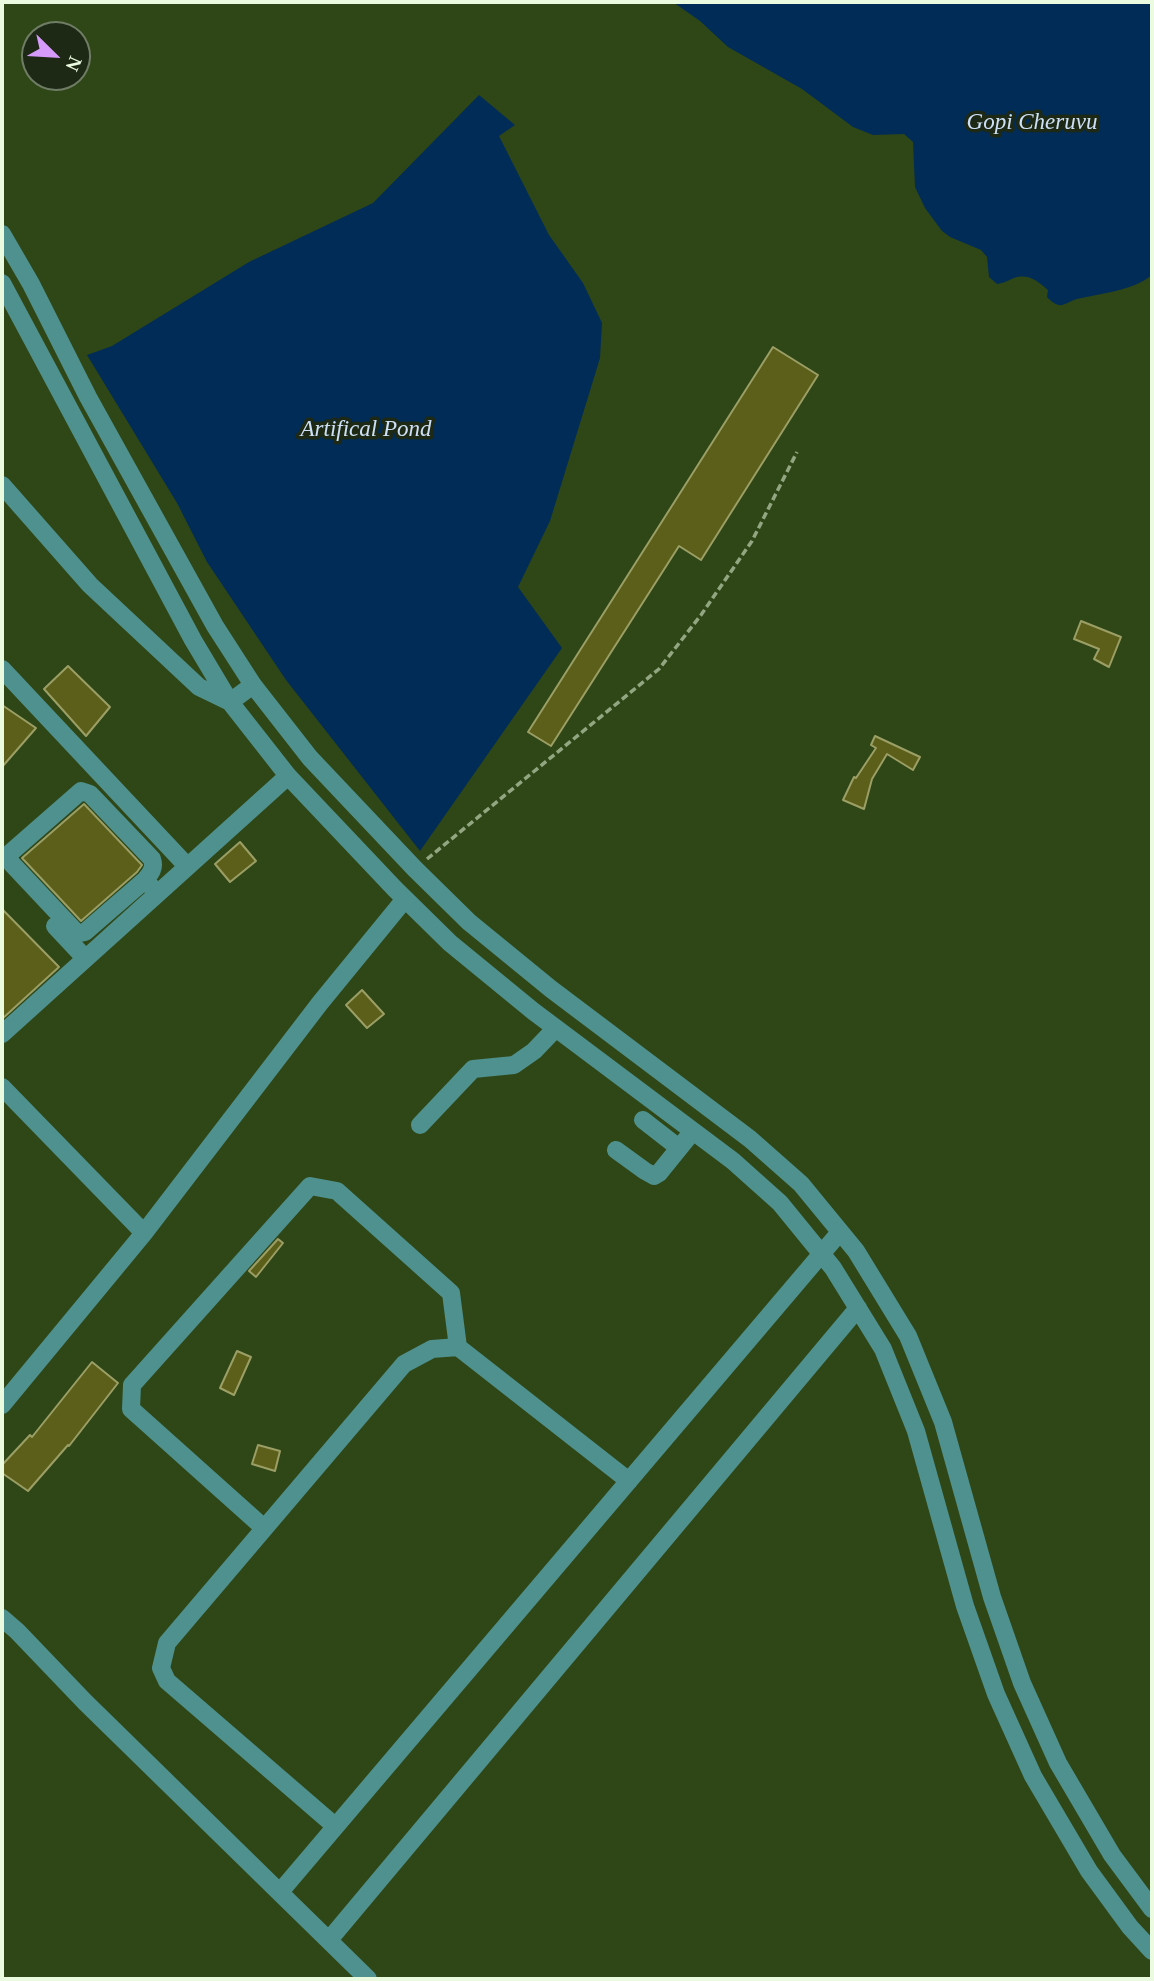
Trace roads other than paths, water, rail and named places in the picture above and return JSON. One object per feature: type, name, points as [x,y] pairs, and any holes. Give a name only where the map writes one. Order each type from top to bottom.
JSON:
[{"type":"street","points":[[2,234],[31,284],[88,397],[215,626],[253,685],[310,758],[469,922],[551,989],[750,1139],[801,1184],[856,1251],[908,1336],[943,1422],[992,1597],[1022,1683],[1058,1763],[1112,1855],[1152,1909]]},
{"type":"street","points":[[2,283],[192,640],[230,702],[288,776],[450,943],[556,1028],[733,1161],[780,1203],[833,1268],[883,1349],[916,1431],[965,1606],[996,1694],[1033,1776],[1089,1871],[1130,1927],[1152,1951]]},
{"type":"street","points":[[2,485],[90,585],[199,687],[230,702]]},
{"type":"street","points":[[2,668],[187,866]]},
{"type":"street","points":[[230,702],[253,685]]},
{"type":"street","points":[[2,1034],[115,932],[151,887],[154,865],[152,859],[85,791],[81,791],[9,853],[12,864],[75,931],[85,932],[101,918],[151,887],[187,866],[288,776]]},
{"type":"street","points":[[2,870],[86,958]]},
{"type":"street","points":[[2,1405],[144,1233],[320,1003],[405,899]]},
{"type":"street","points":[[101,918],[115,932]]},
{"type":"street","points":[[420,1125],[473,1069],[514,1065],[534,1051],[556,1028]]},
{"type":"street","points":[[2,1087],[144,1233]]},
{"type":"street","points":[[643,1121],[679,1148]]},
{"type":"street","points":[[616,1150],[654,1176],[693,1131]]},
{"type":"street","points":[[264,1528],[131,1409],[132,1385],[310,1186],[337,1191],[451,1293],[458,1347]]},
{"type":"street","points":[[280,1892],[840,1232]]},
{"type":"street","points":[[329,1940],[858,1308]]},
{"type":"street","points":[[335,1826],[167,1681],[160,1668],[167,1643],[264,1528],[404,1364],[432,1349],[458,1347],[629,1481]]},
{"type":"street","points":[[2,1618],[369,1979]]},
{"type":"water","name":"Gopi Cheruvu","points":[[673,2],[1152,2],[1152,275],[1126,288],[1062,305],[1052,302],[1047,297],[1048,290],[1028,277],[1014,278],[997,284],[989,277],[987,257],[981,250],[942,231],[925,208],[915,187],[913,142],[904,134],[873,135],[853,127],[802,89],[728,47],[700,21]]},
{"type":"water","name":"Artifical Pond","points":[[479,95],[515,125],[499,136],[549,235],[583,283],[602,323],[600,358],[550,521],[518,587],[562,648],[420,851],[286,680],[207,562],[177,503],[87,355],[112,346],[249,262],[373,203]]}]
